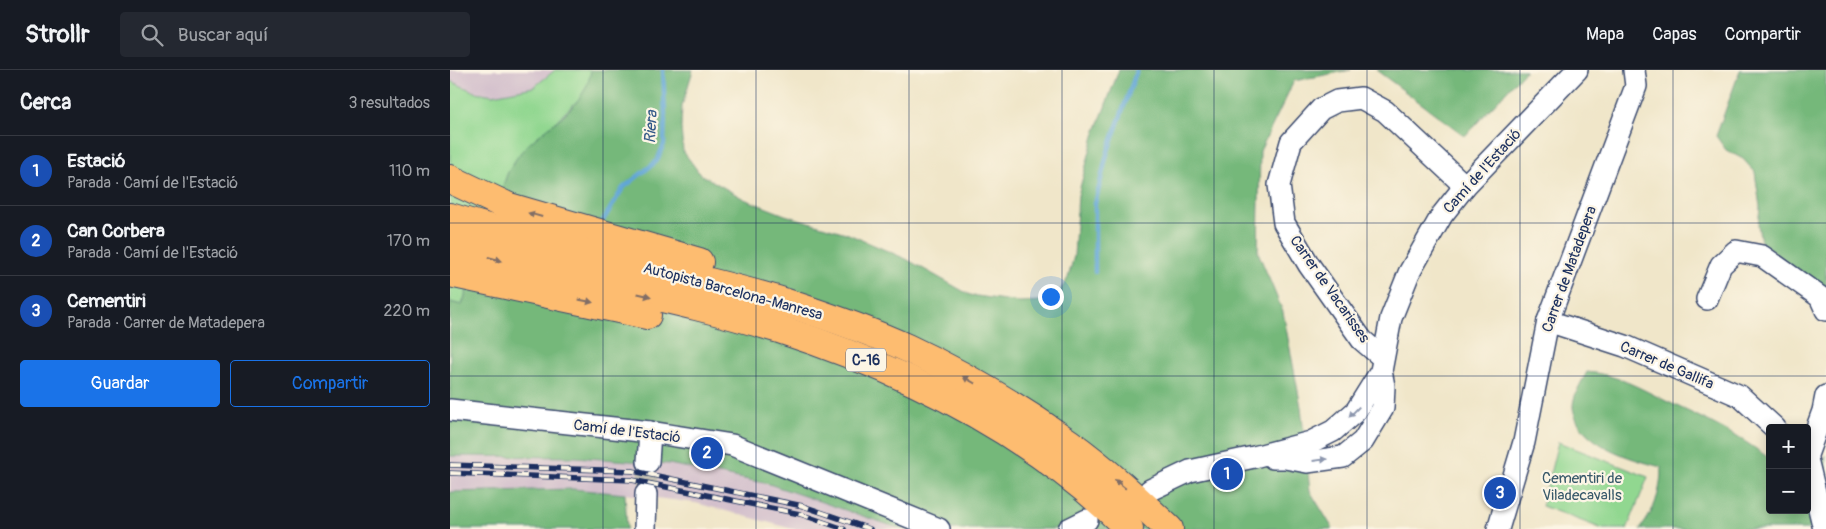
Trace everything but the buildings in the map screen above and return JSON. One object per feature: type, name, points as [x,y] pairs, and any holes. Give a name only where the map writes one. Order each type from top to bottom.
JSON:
[{"type":"highway","points":[[450,179],[509,207],[662,251],[789,291],[840,312],[905,347]]},
{"type":"highway","name":"Autopista Barcelona-Manresa","points":[[450,217],[500,232],[710,282],[785,302],[905,347],[950,369],[1011,405],[1070,444],[1133,495],[1168,529]]},
{"type":"highway","name":"Autopista Barcelona-Manresa","points":[[450,245],[494,259],[701,308],[778,329],[877,365],[938,393],[997,427],[1054,465],[1115,515],[1129,529]]},
{"type":"highway","points":[[450,273],[693,325],[772,345],[844,368],[930,404],[970,426],[1044,472],[1121,529]]},
{"type":"street","name":"Camí de l'Estació","points":[[1254,458],[1286,458],[1307,462],[1343,457],[1363,441],[1383,408],[1384,386],[1382,365],[1391,318],[1409,273],[1442,215],[1465,186],[1577,70]]},
{"type":"street","name":"Carrer de Matadepera","points":[[1498,529],[1524,442],[1548,321],[1636,86],[1634,70]]},
{"type":"street","name":"Carrer de Vacarisses","points":[[1382,365],[1309,265],[1284,223],[1279,185],[1291,142],[1321,110],[1337,101],[1361,98],[1385,111],[1465,186]]},
{"type":"street","points":[[1707,299],[1721,265],[1736,251],[1762,256],[1820,297],[1826,310]]},
{"type":"street","name":"Carrer de Gallifa","points":[[1548,321],[1625,346],[1740,396],[1771,424]]},
{"type":"street","name":"Camí de l'Estació","points":[[1150,490],[1190,471],[1254,458],[1311,442],[1333,431],[1356,411],[1382,365]]},
{"type":"street","points":[[1811,444],[1823,411],[1826,396]]},
{"type":"street","name":"Camí de l'Estació","points":[[450,410],[650,432],[732,445],[939,529]]},
{"type":"street","points":[[648,462],[650,432]]},
{"type":"street","points":[[1809,469],[1824,529]]},
{"type":"street","points":[[645,529],[646,494]]},
{"type":"shaded area","points":[[450,70],[555,70],[534,87],[493,95],[475,92],[450,81]]},
{"type":"shaded area","points":[[450,456],[575,457],[669,464],[769,484],[901,529],[793,529],[696,503],[573,489],[450,492]]},
{"type":"green space","points":[[555,70],[591,70],[590,82],[580,98],[533,141],[508,172],[462,305],[450,302],[450,81],[475,92],[493,95],[534,87]]},
{"type":"green space","points":[[591,70],[693,70],[682,106],[681,128],[683,151],[700,174],[744,199],[785,215],[846,233],[906,259],[970,295],[1019,302],[1041,301],[1058,294],[1068,278],[1074,256],[1078,195],[1094,136],[1119,70],[1351,70],[1294,81],[1260,151],[1258,252],[1283,312],[1301,407],[1310,491],[1333,529],[901,529],[769,484],[669,464],[575,457],[450,456],[450,302],[462,305],[508,172],[521,152],[573,106],[588,84]]},
{"type":"green space","points":[[1376,70],[1526,70],[1465,136]]},
{"type":"green space","points":[[1740,70],[1826,70],[1826,295],[1761,242],[1758,225],[1760,207],[1755,172],[1743,159],[1726,150],[1716,136]]},
{"type":"green space","points":[[1587,372],[1618,379],[1720,427],[1758,450],[1766,456],[1766,514],[1811,514],[1811,470],[1818,468],[1826,455],[1826,529],[1640,529],[1650,515],[1656,500],[1660,484],[1661,467],[1622,455],[1596,441],[1585,432],[1577,421],[1573,408],[1578,389]]},
{"type":"green space","name":"Cementiri de Viladecavalls","points":[[1558,442],[1648,477],[1627,529],[1603,529],[1542,506]]},
{"type":"green space","points":[[573,489],[625,494],[627,529],[450,529],[450,492]]},
{"type":"waterway","name":"Riera","points":[[602,222],[623,188],[657,161],[664,144],[663,70]]},
{"type":"waterway","points":[[1095,272],[1095,204],[1107,154],[1137,70]]},
{"type":"tunnel","points":[[646,494],[648,462]]},
{"type":"railway","points":[[450,465],[633,471],[803,506],[870,529]]},
{"type":"railway","points":[[450,473],[632,480],[800,514],[844,529]]},
{"type":"place","name":"Can Corbera","points":[[707,453]]},
{"type":"place","name":"Estació","points":[[1227,474]]},
{"type":"place","name":"Cementiri","points":[[1500,493]]}]
